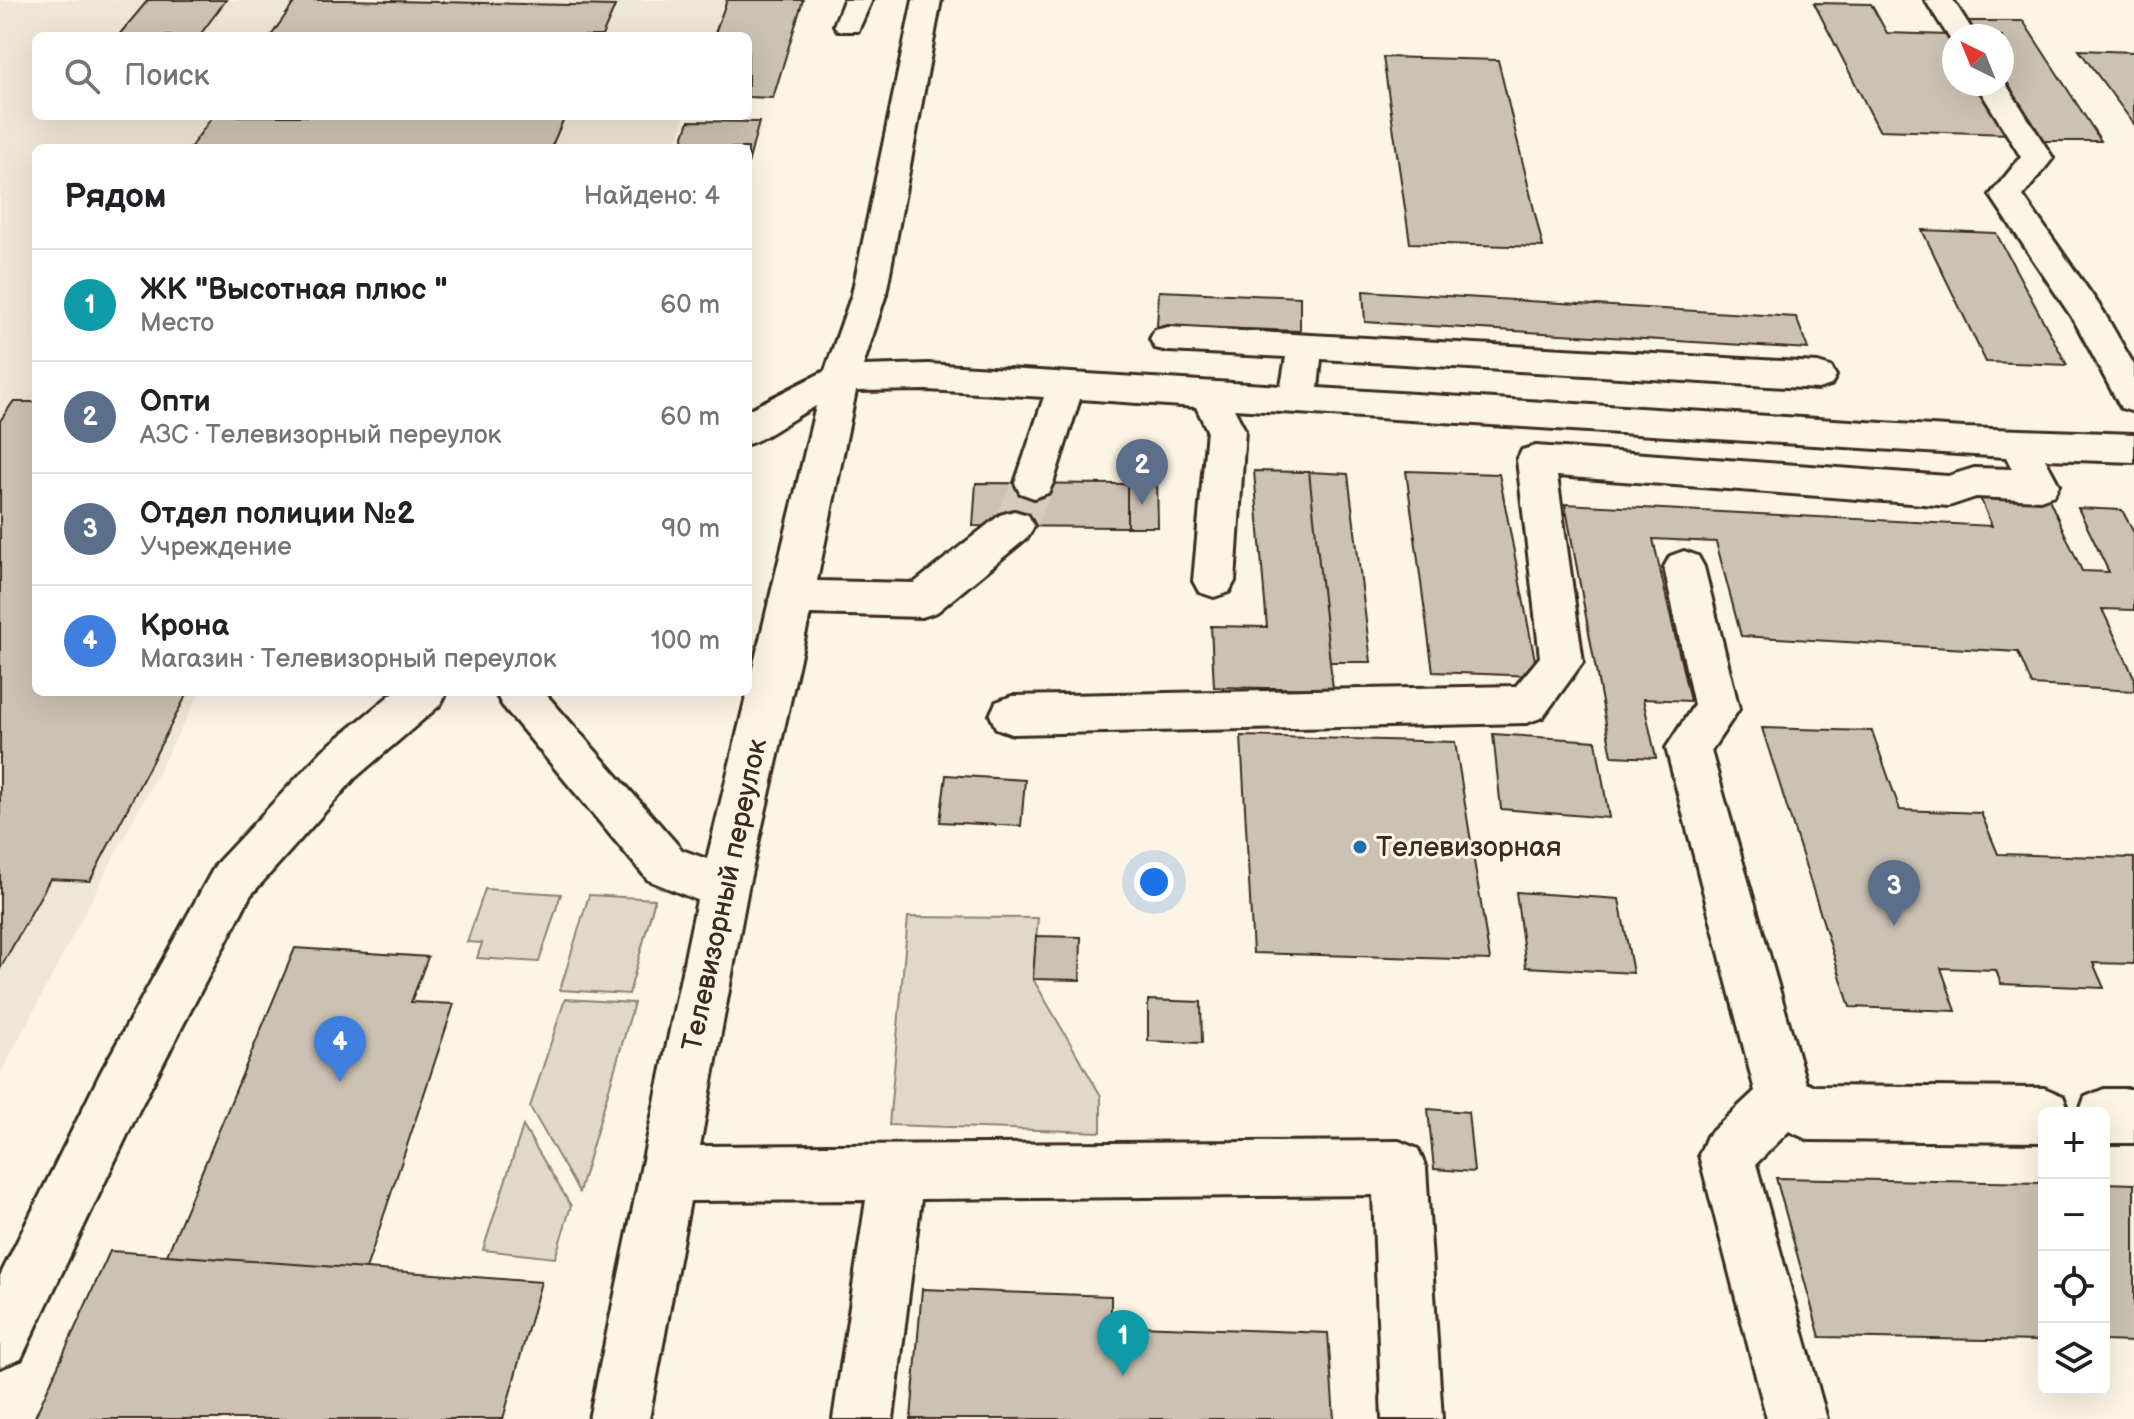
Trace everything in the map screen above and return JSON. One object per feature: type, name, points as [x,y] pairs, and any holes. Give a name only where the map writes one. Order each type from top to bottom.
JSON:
[{"type":"street","name":"Телевизорный переулок","points":[[619,1419],[724,888],[841,379],[869,294],[927,0]]},
{"type":"street","points":[[1939,0],[1954,24]]},
{"type":"street","points":[[1998,96],[2037,158],[2006,195],[2091,319],[2134,399]]},
{"type":"street","points":[[1168,339],[1818,376]]},
{"type":"street","points":[[1298,398],[1305,346]]},
{"type":"street","points":[[752,427],[770,412],[841,379],[928,377],[2019,445],[2134,448]]},
{"type":"street","points":[[1034,483],[1066,387]]},
{"type":"street","points":[[1208,395],[1226,430],[1214,581]]},
{"type":"street","points":[[1012,715],[1232,713],[1527,704],[1562,662],[1536,460],[1949,491],[1974,482],[2040,485],[2019,445]]},
{"type":"street","points":[[793,597],[922,600],[1014,526]]},
{"type":"street","points":[[1684,567],[1717,709],[1688,748],[1784,1100],[1809,1113],[2038,1115]]},
{"type":"street","points":[[0,1338],[120,1091],[233,880],[339,764],[420,696]]},
{"type":"street","points":[[520,696],[665,865],[724,888]]},
{"type":"street","points":[[1784,1100],[1726,1155],[1797,1419]]},
{"type":"street","points":[[2110,1116],[2134,1116]]},
{"type":"street","points":[[667,1174],[1399,1168],[1412,1419]]},
{"type":"street","points":[[863,1419],[897,1172]]},
{"type":"shaded area","points":[[0,0],[803,0],[773,98],[752,97],[752,32],[32,32],[32,120],[684,120],[675,144],[32,144],[32,696],[198,696],[0,1075]]},
{"type":"shaded area","points":[[485,889],[561,894],[539,962],[477,958],[482,943],[467,942]]},
{"type":"shaded area","points":[[589,895],[655,899],[629,994],[560,990]]},
{"type":"shaded area","points":[[908,917],[1038,918],[1033,979],[1101,1096],[1101,1132],[889,1125]]},
{"type":"shaded area","points":[[565,999],[634,1003],[579,1192],[530,1107]]},
{"type":"shaded area","points":[[523,1126],[571,1206],[555,1258],[483,1250]]},
{"type":"building","points":[[148,0],[226,0],[202,32],[121,32]]},
{"type":"building","points":[[296,0],[615,6],[604,32],[274,32]]},
{"type":"building","points":[[727,0],[803,0],[773,98],[752,97],[752,32],[715,32]]},
{"type":"building","points":[[1814,3],[1871,4],[1887,33],[1942,35],[1942,96],[1985,96],[2009,134],[1879,130]]},
{"type":"building","points":[[1966,21],[2023,21],[2101,141],[2038,141],[2011,96],[2014,96],[2014,24],[1968,24]]},
{"type":"building","points":[[2079,50],[2134,52],[2134,124]]},
{"type":"building","points":[[1383,57],[1498,60],[1543,247],[1410,243]]},
{"type":"building","points":[[210,120],[563,120],[553,144],[193,144]]},
{"type":"building","points":[[689,121],[759,122],[752,149],[752,144],[681,144]]},
{"type":"building","points":[[1922,230],[1996,233],[2067,365],[1986,362]]},
{"type":"building","points":[[1159,291],[1300,297],[1300,331],[1157,326]]},
{"type":"building","points":[[1363,291],[1796,317],[1808,349],[1365,322]]},
{"type":"building","points":[[13,402],[32,402],[32,696],[186,696],[90,881],[50,879],[0,969],[0,421]]},
{"type":"building","points":[[1254,471],[1309,472],[1333,689],[1214,687],[1211,626],[1267,627]]},
{"type":"building","points":[[1406,471],[1499,474],[1538,676],[1433,672]]},
{"type":"building","points":[[1309,472],[1348,474],[1371,662],[1330,662]]},
{"type":"building","points":[[1127,476],[1157,477],[1158,527],[1127,527]]},
{"type":"building","points":[[976,483],[1127,484],[1127,527],[973,526]]},
{"type":"building","points":[[1979,495],[2049,499],[2082,571],[2109,572],[2078,508],[2122,510],[2134,533],[2134,610],[2102,609],[2134,677],[2134,691],[2032,685],[2018,652],[1741,636],[1716,542],[1653,539],[1690,701],[1643,699],[1656,758],[1612,756],[1565,504],[1992,526]]},
{"type":"building","points":[[1762,728],[1872,731],[1900,810],[1981,813],[1998,854],[2134,858],[2134,964],[2093,963],[2104,988],[2001,984],[1996,970],[1941,968],[1956,1011],[1850,1007]]},
{"type":"building","points":[[1493,734],[1596,741],[1609,818],[1501,809]]},
{"type":"building","name":"Телевизорная","points":[[1241,736],[1455,742],[1490,960],[1253,953]]},
{"type":"building","points":[[946,775],[1025,780],[1021,826],[940,822]]},
{"type":"building","points":[[1516,892],[1619,899],[1633,973],[1526,967]]},
{"type":"building","points":[[1036,936],[1081,937],[1080,980],[1033,979]]},
{"type":"building","points":[[295,948],[428,957],[411,1002],[454,1004],[366,1269],[167,1255]]},
{"type":"building","points":[[1148,1000],[1201,1002],[1202,1043],[1148,1041]]},
{"type":"building","points":[[1428,1109],[1468,1112],[1474,1172],[1434,1169]]},
{"type":"building","points":[[1776,1178],[2038,1183],[2038,1341],[1820,1337]]},
{"type":"building","points":[[2110,1183],[2134,1184],[2134,1342],[2110,1341]]},
{"type":"building","points":[[110,1251],[541,1282],[503,1419],[34,1419]]},
{"type":"building","points":[[922,1289],[1111,1296],[1111,1325],[1328,1333],[1334,1419],[911,1419]]},
{"type":"tunnel","points":[[1014,526],[1034,483]]},
{"type":"place","name":"Опти","points":[[1142,505]]},
{"type":"place","name":"Телевизорная","points":[[1360,847]]},
{"type":"place","name":"Отдел полиции №2","points":[[1894,926]]},
{"type":"place","name":"Крона","points":[[340,1082]]},
{"type":"place","name":"ЖК \"Высотная плюс \"","points":[[1123,1376]]}]
